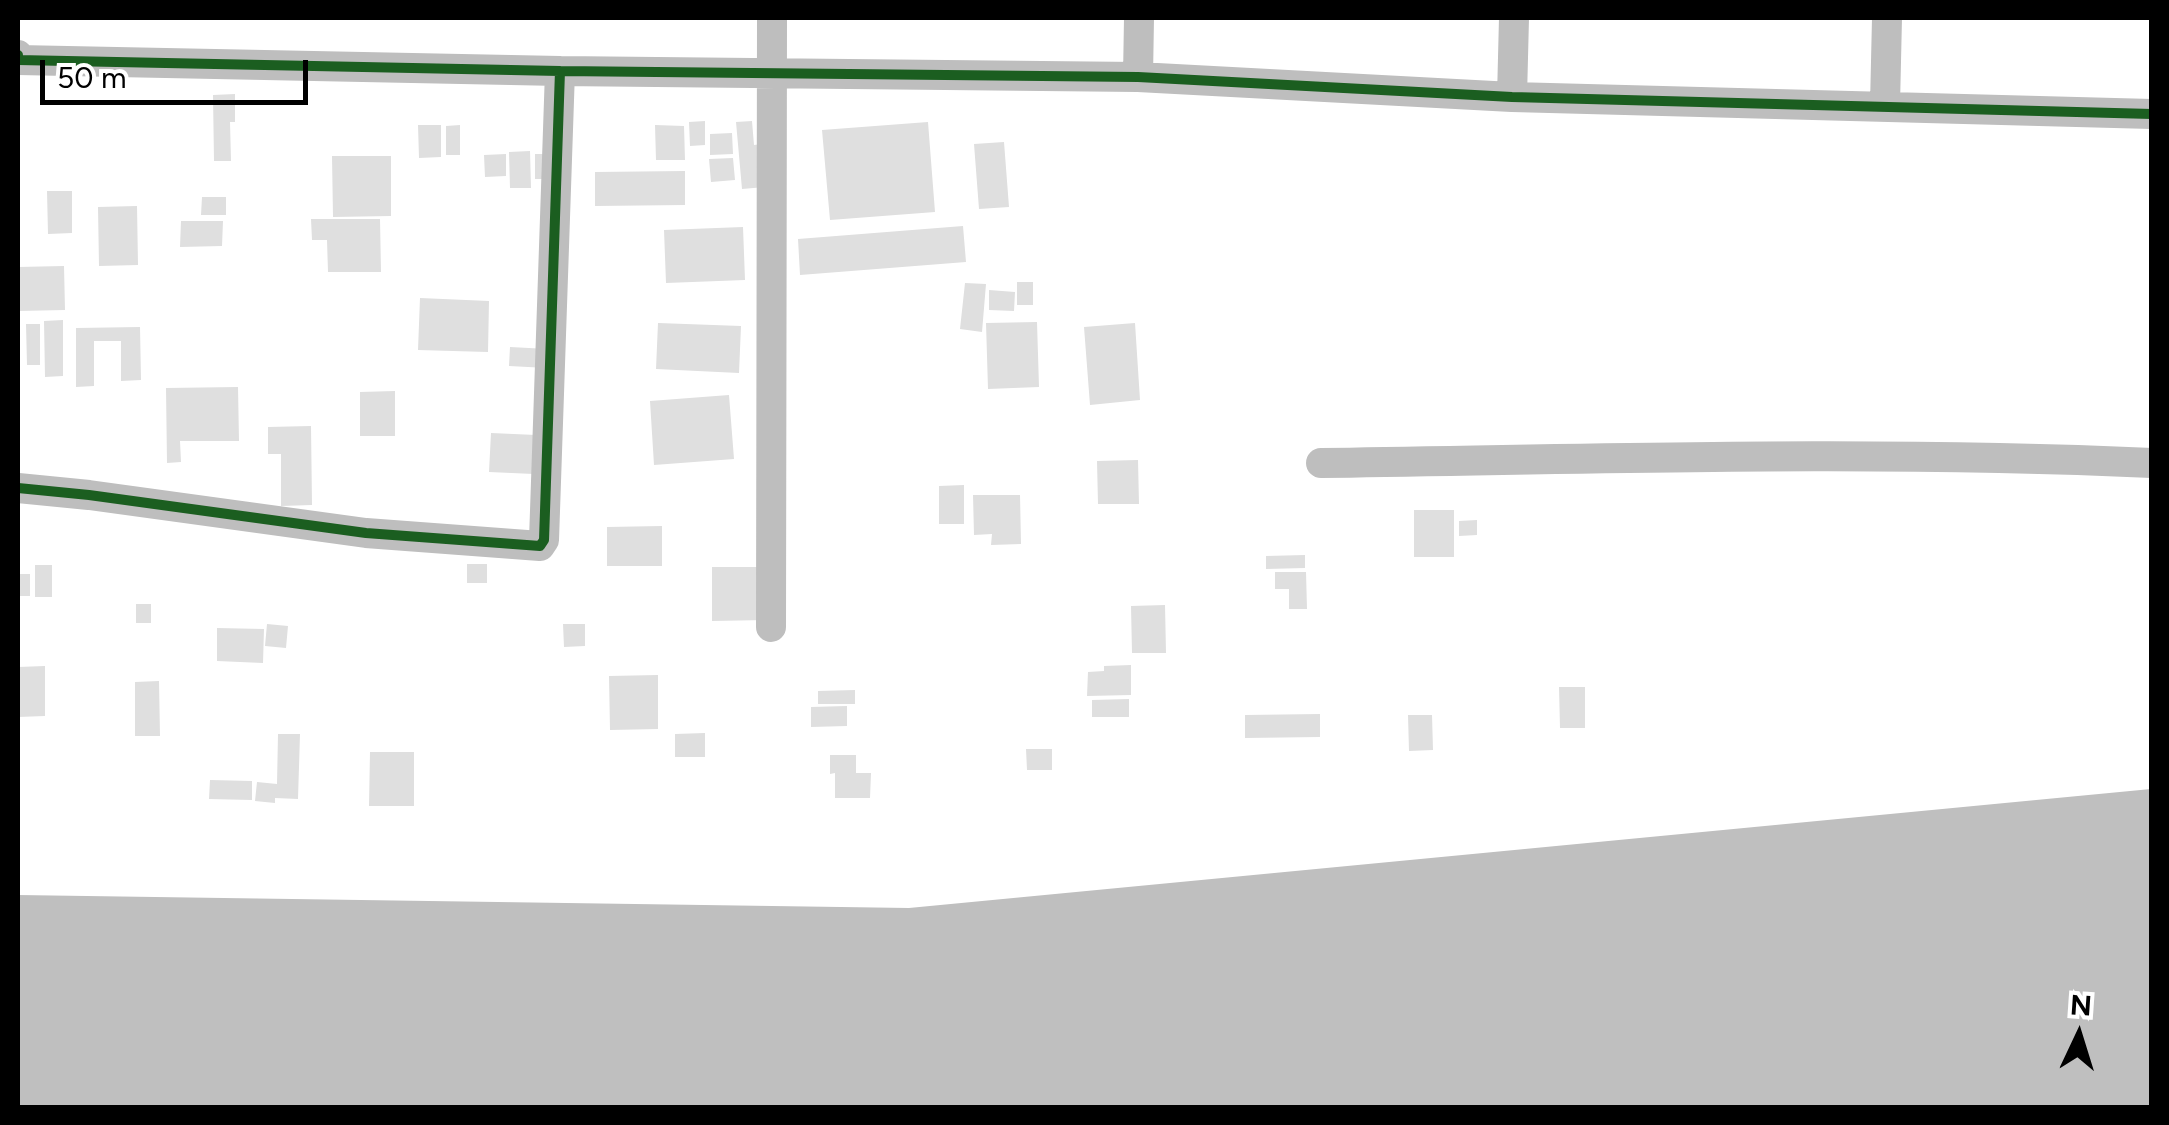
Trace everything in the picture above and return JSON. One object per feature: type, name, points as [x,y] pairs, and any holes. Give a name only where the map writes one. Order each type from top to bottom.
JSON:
[{"type":"street","points":[[771,627],[772,18]]},
{"type":"street","points":[[1138,77],[1139,18]]},
{"type":"street","points":[[1512,97],[1514,18]]},
{"type":"street","points":[[1885,105],[1887,18]]},
{"type":"street","points":[[18,55],[18,60],[560,71],[1138,77],[1512,97],[2152,114]]},
{"type":"street","points":[[18,488],[89,494],[366,533],[540,546],[544,540],[560,71]]},
{"type":"street","points":[[1321,463],[1760,458],[2152,463]]},
{"type":"shaded area","points":[[2151,789],[2151,1107],[18,1107],[18,895],[909,908]]},
{"type":"building","points":[[235,94],[235,122],[230,122],[231,161],[214,161],[213,95]]},
{"type":"building","points":[[705,121],[705,145],[690,146],[689,122]]},
{"type":"building","points":[[752,121],[754,145],[762,144],[765,187],[742,189],[736,122]]},
{"type":"building","points":[[928,122],[935,212],[830,220],[822,130]]},
{"type":"building","points":[[418,125],[441,125],[441,157],[419,158]]},
{"type":"building","points":[[460,125],[460,155],[446,155],[446,126]]},
{"type":"building","points":[[655,125],[684,126],[685,160],[656,160]]},
{"type":"building","points":[[732,133],[733,154],[710,155],[710,134]]},
{"type":"building","points":[[1004,142],[1009,207],[979,209],[974,144]]},
{"type":"building","points":[[530,151],[531,188],[510,188],[509,152]]},
{"type":"building","points":[[506,154],[506,176],[485,177],[484,155]]},
{"type":"building","points":[[535,154],[557,154],[558,179],[535,179]]},
{"type":"building","points":[[332,156],[391,156],[391,216],[333,217]]},
{"type":"building","points":[[733,158],[735,180],[711,182],[709,159]]},
{"type":"building","points":[[685,171],[685,205],[595,206],[595,172]]},
{"type":"building","points":[[47,191],[72,191],[72,233],[48,234]]},
{"type":"building","points":[[202,197],[226,197],[226,215],[201,215]]},
{"type":"building","points":[[137,206],[138,265],[99,266],[98,207]]},
{"type":"building","points":[[311,219],[380,219],[381,272],[328,272],[327,240],[312,240]]},
{"type":"building","points":[[181,221],[223,221],[222,246],[180,247]]},
{"type":"building","points":[[963,226],[966,262],[800,275],[798,239]]},
{"type":"building","points":[[743,227],[745,280],[666,283],[664,230]]},
{"type":"building","points":[[64,266],[65,310],[18,311],[18,267]]},
{"type":"building","points":[[1017,282],[1033,282],[1033,305],[1017,305]]},
{"type":"building","points":[[965,283],[986,284],[982,332],[960,329]]},
{"type":"building","points":[[989,290],[1015,292],[1014,311],[989,310]]},
{"type":"building","points":[[420,298],[489,301],[488,352],[418,350]]},
{"type":"building","points":[[63,320],[63,376],[45,377],[44,321]]},
{"type":"building","points":[[1037,322],[1039,387],[988,389],[986,323]]},
{"type":"building","points":[[658,323],[741,326],[739,373],[656,369]]},
{"type":"building","points":[[1135,323],[1140,400],[1090,405],[1084,327]]},
{"type":"building","points":[[26,324],[40,324],[40,365],[27,365]]},
{"type":"building","points":[[140,327],[141,380],[121,381],[121,341],[94,341],[94,386],[76,387],[76,328]]},
{"type":"building","points":[[510,347],[548,349],[547,368],[509,366]]},
{"type":"building","points":[[238,387],[239,441],[180,441],[181,462],[167,463],[166,388]]},
{"type":"building","points":[[395,391],[395,436],[360,436],[360,392]]},
{"type":"building","points":[[729,395],[734,459],[654,465],[650,401]]},
{"type":"building","points":[[311,426],[312,505],[281,506],[281,454],[268,454],[268,427]]},
{"type":"building","points":[[491,433],[536,435],[534,474],[489,472]]},
{"type":"building","points":[[1138,460],[1139,504],[1098,504],[1097,461]]},
{"type":"building","points":[[964,485],[964,524],[939,524],[939,486]]},
{"type":"building","points":[[973,495],[1020,495],[1021,544],[991,545],[992,534],[974,535]]},
{"type":"building","points":[[1414,510],[1454,510],[1454,557],[1414,557]]},
{"type":"building","points":[[1477,520],[1477,535],[1459,536],[1459,521]]},
{"type":"building","points":[[662,526],[662,566],[607,566],[607,527]]},
{"type":"building","points":[[1305,555],[1305,568],[1266,569],[1266,556]]},
{"type":"building","points":[[467,564],[487,564],[487,583],[467,583]]},
{"type":"building","points":[[35,565],[52,565],[52,597],[35,597]]},
{"type":"building","points":[[712,567],[765,567],[766,620],[712,621]]},
{"type":"building","points":[[1275,572],[1306,572],[1307,609],[1289,609],[1289,589],[1275,589]]},
{"type":"building","points":[[18,574],[30,574],[30,596],[18,596]]},
{"type":"building","points":[[136,604],[151,604],[151,623],[136,623]]},
{"type":"building","points":[[1165,605],[1166,653],[1132,653],[1131,606]]},
{"type":"building","points":[[267,624],[288,626],[286,648],[265,646]]},
{"type":"building","points":[[563,624],[585,624],[585,646],[564,647]]},
{"type":"building","points":[[217,628],[264,629],[263,663],[217,661]]},
{"type":"building","points":[[1131,665],[1131,695],[1087,696],[1088,672],[1104,671],[1104,666]]},
{"type":"building","points":[[45,666],[45,716],[18,717],[18,667]]},
{"type":"building","points":[[658,675],[658,729],[610,730],[609,676]]},
{"type":"building","points":[[159,681],[160,736],[135,736],[135,682]]},
{"type":"building","points":[[1559,687],[1585,687],[1585,728],[1560,728]]},
{"type":"building","points":[[855,690],[855,704],[818,704],[818,691]]},
{"type":"building","points":[[1129,699],[1129,717],[1092,717],[1092,700]]},
{"type":"building","points":[[847,706],[847,726],[811,727],[811,707]]},
{"type":"building","points":[[1320,714],[1320,737],[1245,738],[1245,715]]},
{"type":"building","points":[[1408,715],[1432,715],[1433,750],[1409,751]]},
{"type":"building","points":[[705,733],[705,757],[675,757],[675,734]]},
{"type":"building","points":[[278,734],[300,734],[298,799],[255,801],[257,782],[277,784]]},
{"type":"building","points":[[1026,749],[1052,749],[1052,770],[1027,770]]},
{"type":"building","points":[[370,752],[414,752],[414,806],[369,806]]},
{"type":"building","points":[[830,755],[856,755],[856,773],[871,773],[870,798],[835,798]]},
{"type":"building","points":[[210,780],[252,781],[252,800],[209,799]]},
{"type":"cycle path","points":[[18,55],[18,60],[560,71],[1138,77],[1512,97],[2152,114]]},
{"type":"cycle path","points":[[18,488],[366,533],[540,546],[544,540],[560,71]]}]
